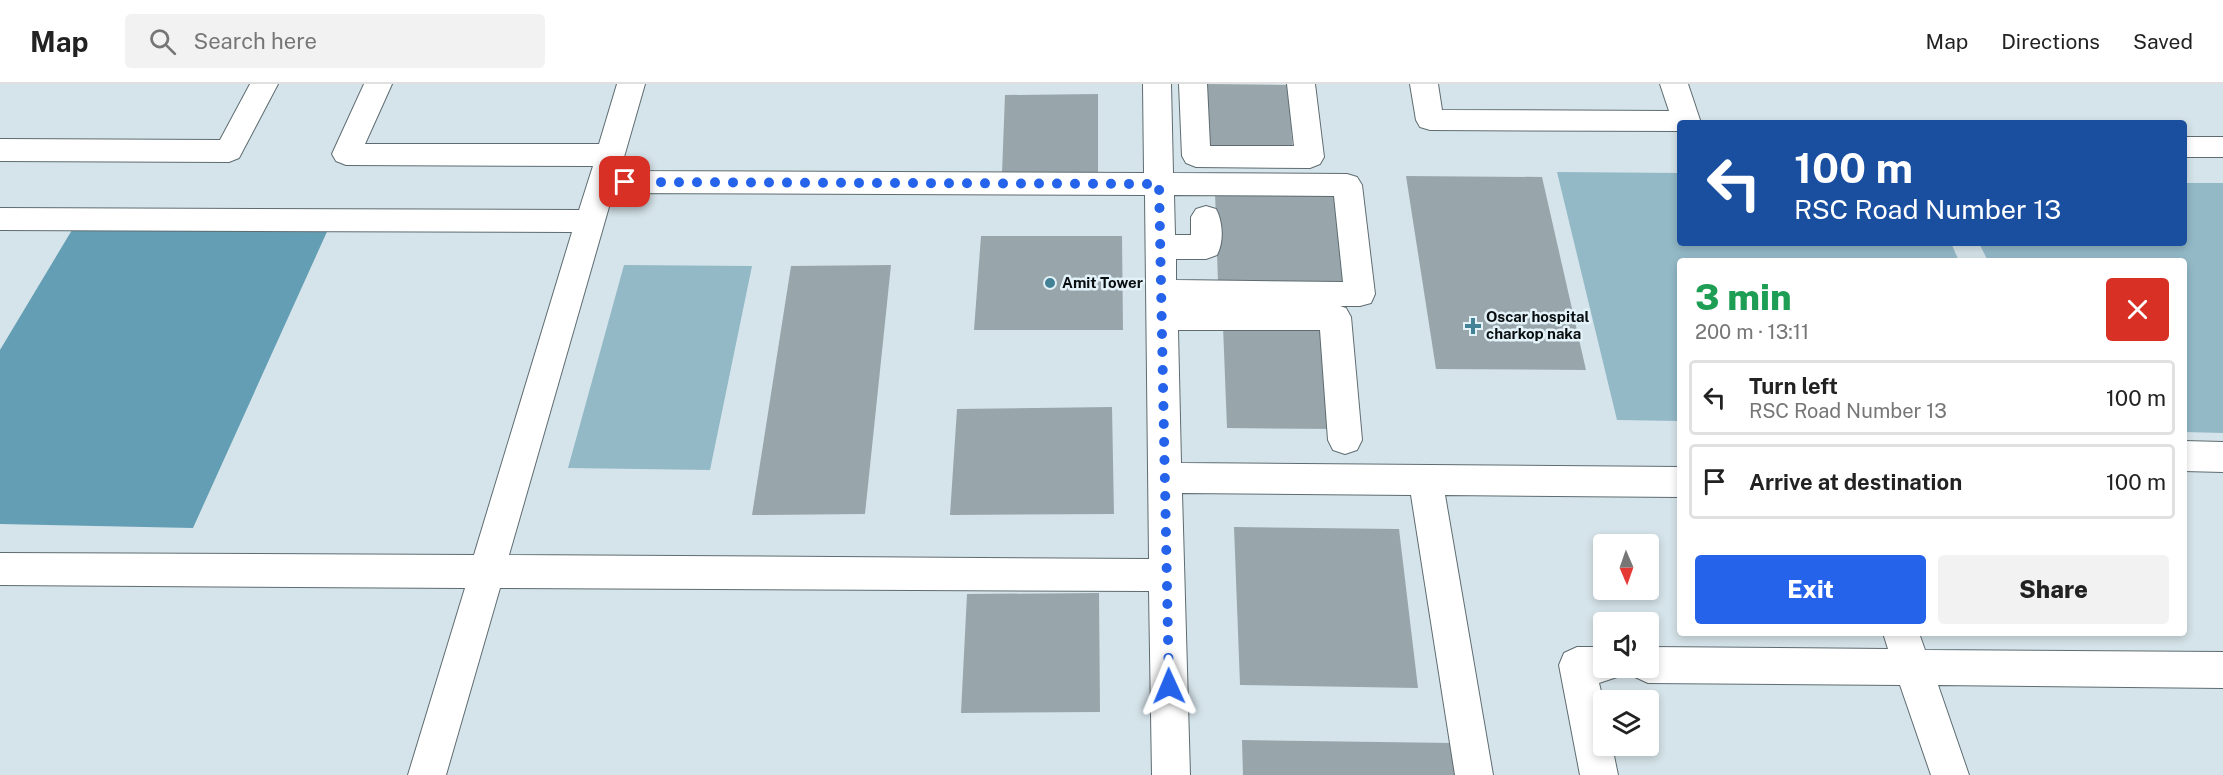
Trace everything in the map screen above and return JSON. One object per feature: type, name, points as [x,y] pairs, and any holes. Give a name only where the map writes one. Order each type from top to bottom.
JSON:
[{"type":"street","points":[[0,150],[229,152],[264,84]]},
{"type":"street","points":[[378,84],[346,154],[606,169],[1159,184],[1347,185],[1360,294],[1162,305]]},
{"type":"street","points":[[427,775],[631,84]]},
{"type":"street","points":[[1157,84],[1171,775]]},
{"type":"street","points":[[1193,84],[1196,156],[1310,157],[1301,84]]},
{"type":"street","points":[[1424,84],[1430,120],[1677,122]]},
{"type":"street","points":[[1674,84],[1686,120]]},
{"type":"street","points":[[2187,147],[2223,147]]},
{"type":"street","points":[[1160,247],[1206,247],[1206,217]]},
{"type":"street","points":[[0,219],[590,221]]},
{"type":"street","points":[[1162,305],[1335,317],[1345,440]]},
{"type":"street","points":[[2187,456],[2223,457]]},
{"type":"street","points":[[1165,478],[1677,482]]},
{"type":"street","points":[[1425,479],[1474,775]]},
{"type":"street","points":[[0,569],[1167,575]]},
{"type":"street","points":[[1902,636],[1950,775]]},
{"type":"street","points":[[1593,665],[1577,665],[1599,775]]},
{"type":"street","points":[[1659,665],[2223,670]]},
{"type":"shaded area","points":[[1557,172],[1677,173],[1677,246],[1952,246],[1958,258],[1677,258],[1677,421],[1617,420]]},
{"type":"shaded area","points":[[2187,183],[2223,183],[2223,433],[2187,432],[2187,258],[1986,258],[1980,246],[2187,246]]},
{"type":"shaded area","points":[[84,210],[335,214],[193,528],[0,524],[0,350]]},
{"type":"shaded area","points":[[624,265],[752,266],[710,470],[568,468]]},
{"type":"building","points":[[1207,84],[1288,85],[1293,153],[1209,153]]},
{"type":"building","points":[[1098,94],[1098,172],[1002,173],[1005,95]]},
{"type":"building","points":[[1406,176],[1542,177],[1586,370],[1436,369]]},
{"type":"building","points":[[1215,192],[1337,193],[1346,283],[1218,282]]},
{"type":"building","name":"Amit Tower","points":[[981,236],[1122,236],[1123,330],[974,330]]},
{"type":"building","points":[[891,265],[865,514],[752,515],[791,266]]},
{"type":"building","points":[[1223,326],[1327,327],[1337,429],[1227,428]]},
{"type":"building","points":[[1112,407],[1114,514],[950,515],[957,409]]},
{"type":"building","points":[[1234,527],[1399,529],[1418,688],[1240,685]]},
{"type":"building","points":[[1099,593],[1100,712],[961,713],[967,594]]},
{"type":"building","points":[[1242,740],[1452,743],[1456,775],[1243,775]]},
{"type":"place","name":"Amit Tower","points":[[1050,283]]},
{"type":"place","name":"Oscar hospital charkop naka","points":[[1473,326]]},
{"type":"route","points":[[625,182],[1159,184],[1169,686]]}]
